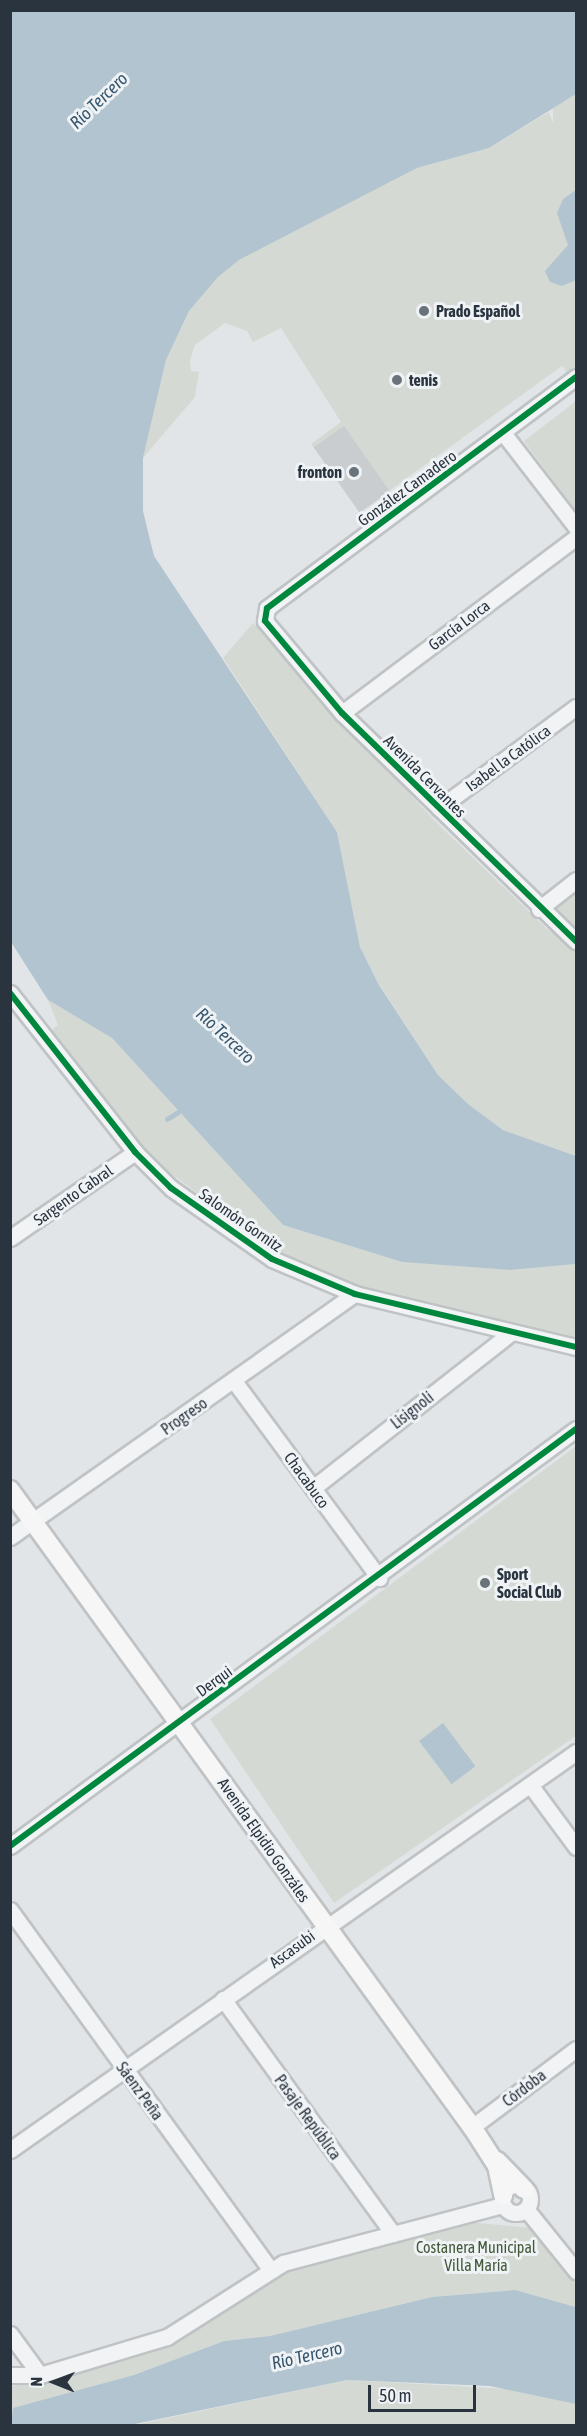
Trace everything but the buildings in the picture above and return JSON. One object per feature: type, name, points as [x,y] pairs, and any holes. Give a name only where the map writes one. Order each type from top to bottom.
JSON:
[{"type":"main road","name":"Avenida Elpidio Gonzáles","points":[[10,1490],[181,1722],[324,1925],[492,2155],[503,2200]]},
{"type":"main road","points":[[492,2155],[524,2189]]},
{"type":"street","name":"González Camadero","points":[[268,627],[267,608],[504,434],[576,377]]},
{"type":"street","points":[[504,434],[576,527]]},
{"type":"street","name":"García Lorca","points":[[342,713],[576,537]]},
{"type":"street","name":"Avenida Cervantes","points":[[268,627],[342,713],[539,909],[574,939]]},
{"type":"street","name":"Isabel la Católica","points":[[439,808],[576,707]]},
{"type":"street","points":[[539,909],[576,880]]},
{"type":"street","name":"Salomón Gornitz","points":[[10,993],[135,1152],[171,1188],[272,1259],[355,1294],[576,1347]]},
{"type":"street","name":"Sargento Cabral","points":[[10,1238],[135,1152]]},
{"type":"street","name":"Progreso","points":[[10,1537],[234,1382],[355,1294]]},
{"type":"street","name":"Lisignoli","points":[[313,1488],[512,1332]]},
{"type":"street","name":"Chacabuco","points":[[234,1382],[379,1578]]},
{"type":"street","name":"Derqui","points":[[10,1846],[379,1578],[576,1429]]},
{"type":"street","name":"Ascasubi","points":[[10,2150],[324,1925],[531,1786],[576,1752]]},
{"type":"street","points":[[531,1786],[576,1847]]},
{"type":"street","name":"Sáenz Peña","points":[[10,1910],[271,2271]]},
{"type":"street","name":"Pasaje República","points":[[223,1999],[393,2234]]},
{"type":"street","name":"Córdoba","points":[[472,2127],[576,2049]]},
{"type":"street","points":[[10,2375],[40,2375],[167,2337],[271,2271],[294,2259],[393,2234],[503,2200],[512,2186],[524,2189],[529,2201],[526,2209],[515,2213],[503,2200]]},
{"type":"street","points":[[526,2209],[576,2271]]},
{"type":"street","points":[[10,2334],[40,2375]]},
{"type":"green space","name":"Prado Español","points":[[576,94],[576,368],[568,374],[562,366],[360,512],[311,444],[341,422],[281,328],[253,342],[247,331],[225,323],[195,345],[190,361],[191,371],[199,372],[195,397],[143,458],[166,360],[189,311],[218,277],[239,260],[417,168],[489,148],[549,112],[553,123],[553,108]]},
{"type":"green space","points":[[576,401],[576,511],[524,441]]},
{"type":"green space","points":[[253,623],[434,820],[546,928],[576,949],[576,1156],[503,1130],[468,1104],[438,1075],[379,984],[360,947],[337,832],[223,658]]},
{"type":"green space","points":[[576,887],[576,930],[554,906]]},
{"type":"green space","points":[[48,1000],[112,1038],[283,1225],[402,1262],[510,1270],[576,1264],[576,1339],[356,1285],[287,1261],[152,1159],[50,1031],[58,1025]]},
{"type":"green space","name":"Sport Social Club","points":[[576,1446],[576,1736],[334,1903],[210,1719]]},
{"type":"green space","name":"Costanera Municipal Villa María","points":[[468,2222],[533,2228],[576,2282],[576,2307],[515,2290],[432,2297],[270,2336],[224,2341],[134,2375],[11,2410],[10,2386],[43,2382],[166,2345],[290,2269]]},
{"type":"green space","points":[[347,2380],[527,2390],[576,2404],[576,2426],[130,2426]]},
{"type":"water","name":"Río Tercero","points":[[10,11],[576,11],[576,94],[489,148],[417,168],[239,260],[218,277],[189,311],[166,360],[143,458],[143,511],[154,556],[337,832],[360,947],[379,985],[438,1075],[468,1104],[503,1130],[576,1156],[576,1264],[510,1270],[402,1262],[283,1225],[112,1038],[48,1000],[11,942]]},
{"type":"water","points":[[576,190],[576,280],[562,286],[550,282],[545,271],[568,245],[557,213],[563,199]]},
{"type":"water","points":[[443,1723],[475,1766],[452,1784],[419,1741]]},
{"type":"water","name":"Río Tercero","points":[[515,2290],[576,2307],[576,2404],[490,2386],[347,2380],[130,2425],[11,2425],[13,2408],[134,2375],[224,2341],[270,2336],[432,2297]]},
{"type":"waterway","points":[[167,1119],[178,1112]]},
{"type":"cycle path","points":[[576,377],[267,608],[265,621],[342,713],[576,941]]},
{"type":"cycle path","points":[[10,993],[135,1152],[171,1188],[272,1259],[355,1294],[576,1347]]},
{"type":"cycle path","points":[[10,1846],[576,1429]]},
{"type":"place","name":"Prado Español","points":[[424,311]]},
{"type":"place","name":"tenis","points":[[397,380]]},
{"type":"place","name":"fronton","points":[[354,472]]},
{"type":"place","name":"Sport Social Club","points":[[485,1583]]}]
